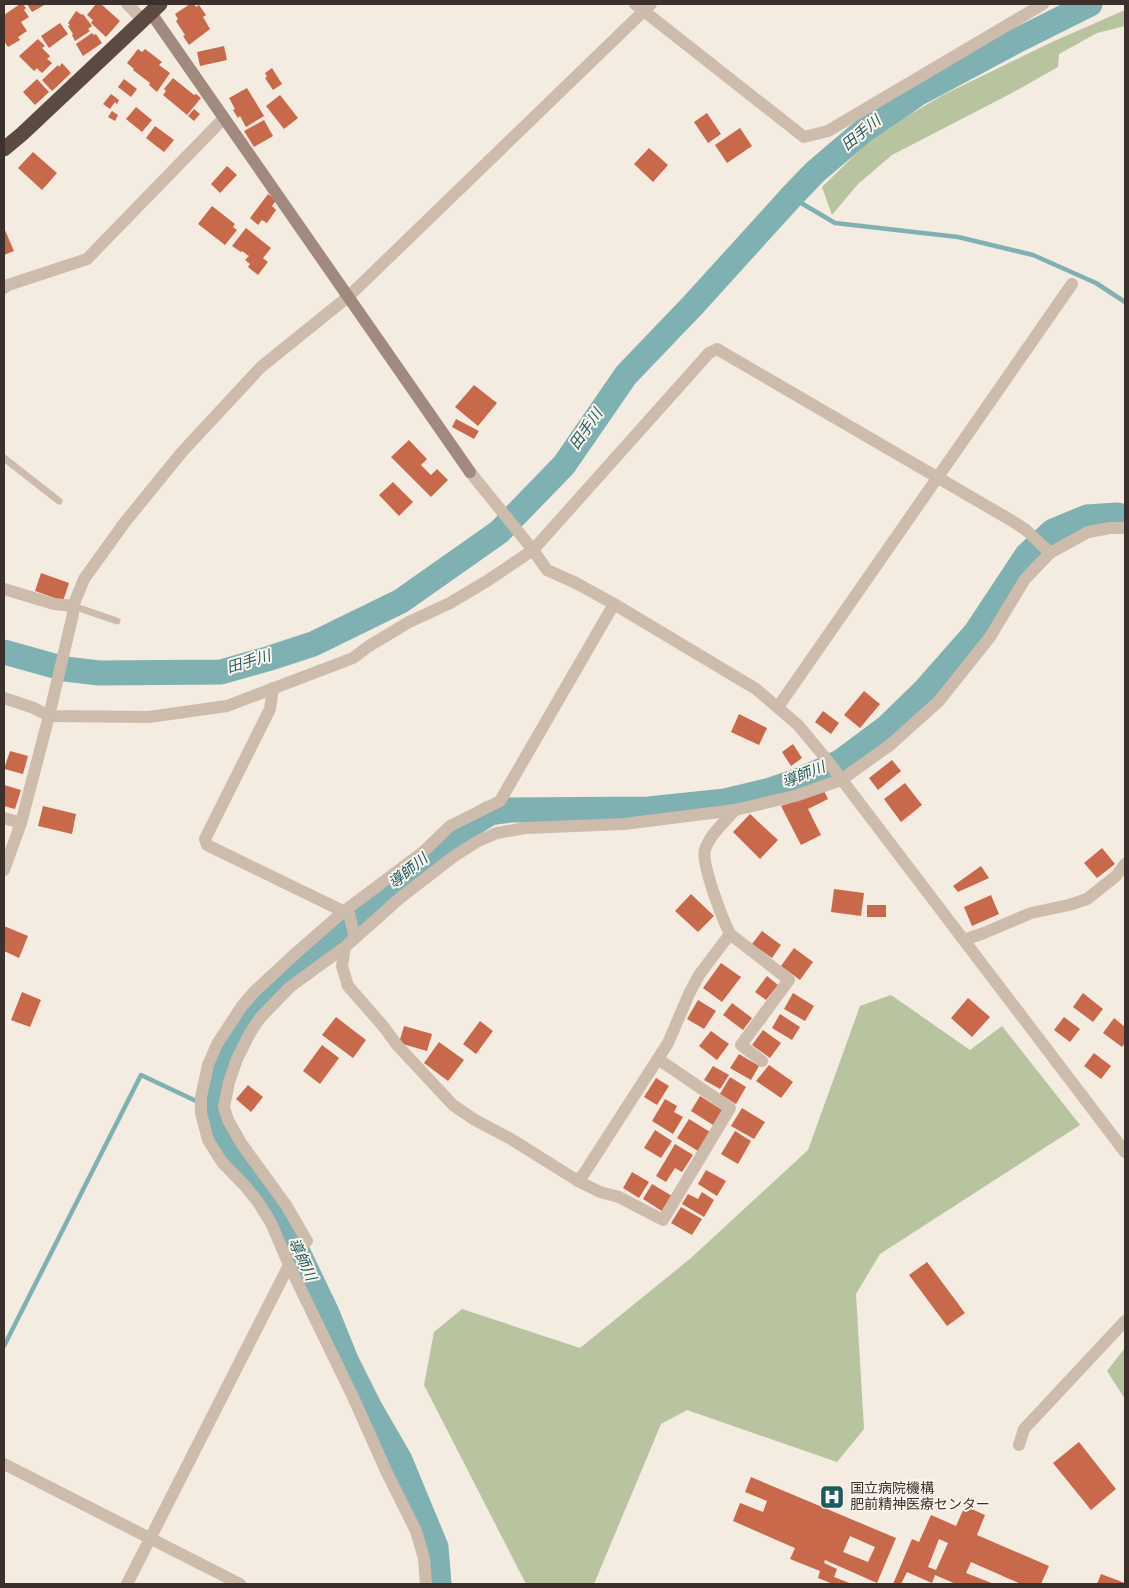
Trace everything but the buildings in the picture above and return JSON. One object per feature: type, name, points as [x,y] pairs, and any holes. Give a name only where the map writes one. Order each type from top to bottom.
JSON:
[{"type":"highway","points":[[4,149],[151,12]]},
{"type":"street","points":[[127,4],[151,12],[470,472],[547,570],[614,604],[756,689],[798,724],[1125,1152]]},
{"type":"street","points":[[4,870],[21,823],[50,712],[73,610],[84,579],[103,550],[182,452],[261,366],[349,296],[643,6],[804,137],[828,131],[1043,4]]},
{"type":"street","points":[[4,288],[8,284],[87,259],[224,118]]},
{"type":"street","points":[[778,707],[1072,284]]},
{"type":"street","points":[[4,698],[50,712],[149,717],[227,706],[353,658],[409,622],[450,603],[487,582],[533,550],[709,353],[717,349],[1026,530],[1050,554]]},
{"type":"street","points":[[127,1584],[287,1260],[307,1241],[286,1205],[241,1143],[228,1120],[224,1106],[229,1082],[237,1059],[260,1018],[290,987],[345,947],[400,898],[453,857],[478,841],[497,833],[525,828],[624,824],[734,810],[795,796],[841,780],[890,745],[939,701],[990,637],[1025,578],[1050,554],[1088,532],[1110,528],[1125,528]]},
{"type":"street","points":[[4,589],[73,610]]},
{"type":"street","points":[[426,1584],[424,1558],[416,1532],[271,1223],[258,1202],[222,1162],[208,1140],[201,1113],[201,1097],[208,1065],[217,1044],[242,1006],[254,992],[296,953],[423,852],[450,826],[500,801],[614,604]]},
{"type":"street","points":[[273,688],[270,709],[206,839],[207,845],[346,913],[355,938]]},
{"type":"street","points":[[734,810],[709,841],[704,852],[705,864],[730,934],[789,980],[741,1045],[762,1061]]},
{"type":"street","points":[[4,818],[21,823]]},
{"type":"street","points":[[964,940],[1031,913],[1069,905],[1086,899],[1116,876],[1125,864]]},
{"type":"street","points":[[578,1181],[586,1172],[668,1043],[699,975],[730,934]]},
{"type":"street","points":[[345,947],[342,966],[348,986],[356,998],[453,1105],[475,1120],[512,1139],[578,1181],[600,1192],[618,1197],[663,1220],[730,1108],[658,1059]]},
{"type":"street","points":[[1019,1445],[1024,1429],[1125,1321]]},
{"type":"street","points":[[4,1464],[240,1584]]},
{"type":"lane","points":[[4,458],[59,501]]},
{"type":"lane","points":[[73,610],[117,621]]},
{"type":"green space","points":[[1125,10],[1125,26],[1097,33],[1059,54],[1058,67],[892,155],[858,184],[832,215],[822,187],[865,145],[904,118],[943,95],[1052,42]]},
{"type":"green space","points":[[891,995],[970,1050],[1002,1026],[1080,1125],[880,1254],[856,1294],[864,1429],[837,1462],[687,1410],[661,1424],[594,1584],[526,1584],[424,1385],[434,1332],[462,1309],[580,1348],[691,1258],[808,1150],[860,1006]]},
{"type":"green space","points":[[1125,1348],[1125,1399],[1107,1371]]},
{"type":"waterway","name":"田手川","points":[[4,652],[65,669],[99,673],[221,672],[313,644],[401,601],[499,532],[564,465],[626,375],[815,172],[862,132],[919,93],[1090,4]]},
{"type":"waterway","points":[[791,197],[835,223],[958,237],[1033,255],[1096,283],[1125,302]]},
{"type":"waterway","name":"導師川","points":[[439,1584],[436,1547],[400,1460],[370,1408],[346,1360],[327,1313],[285,1225],[262,1184],[227,1141],[213,1109],[215,1079],[219,1058],[229,1039],[244,1016],[269,991],[314,955],[341,928],[379,899],[456,834],[490,813],[510,810],[649,809],[725,801],[767,791],[802,779],[840,762],[887,727],[924,691],[976,632],[1027,555],[1053,531],[1087,517],[1117,515],[1125,517]]},
{"type":"waterway","points":[[4,1346],[141,1075],[213,1109]]},
{"type":"place","name":"国立病院機構 肥前精神医療センター","points":[[832,1497]]}]
